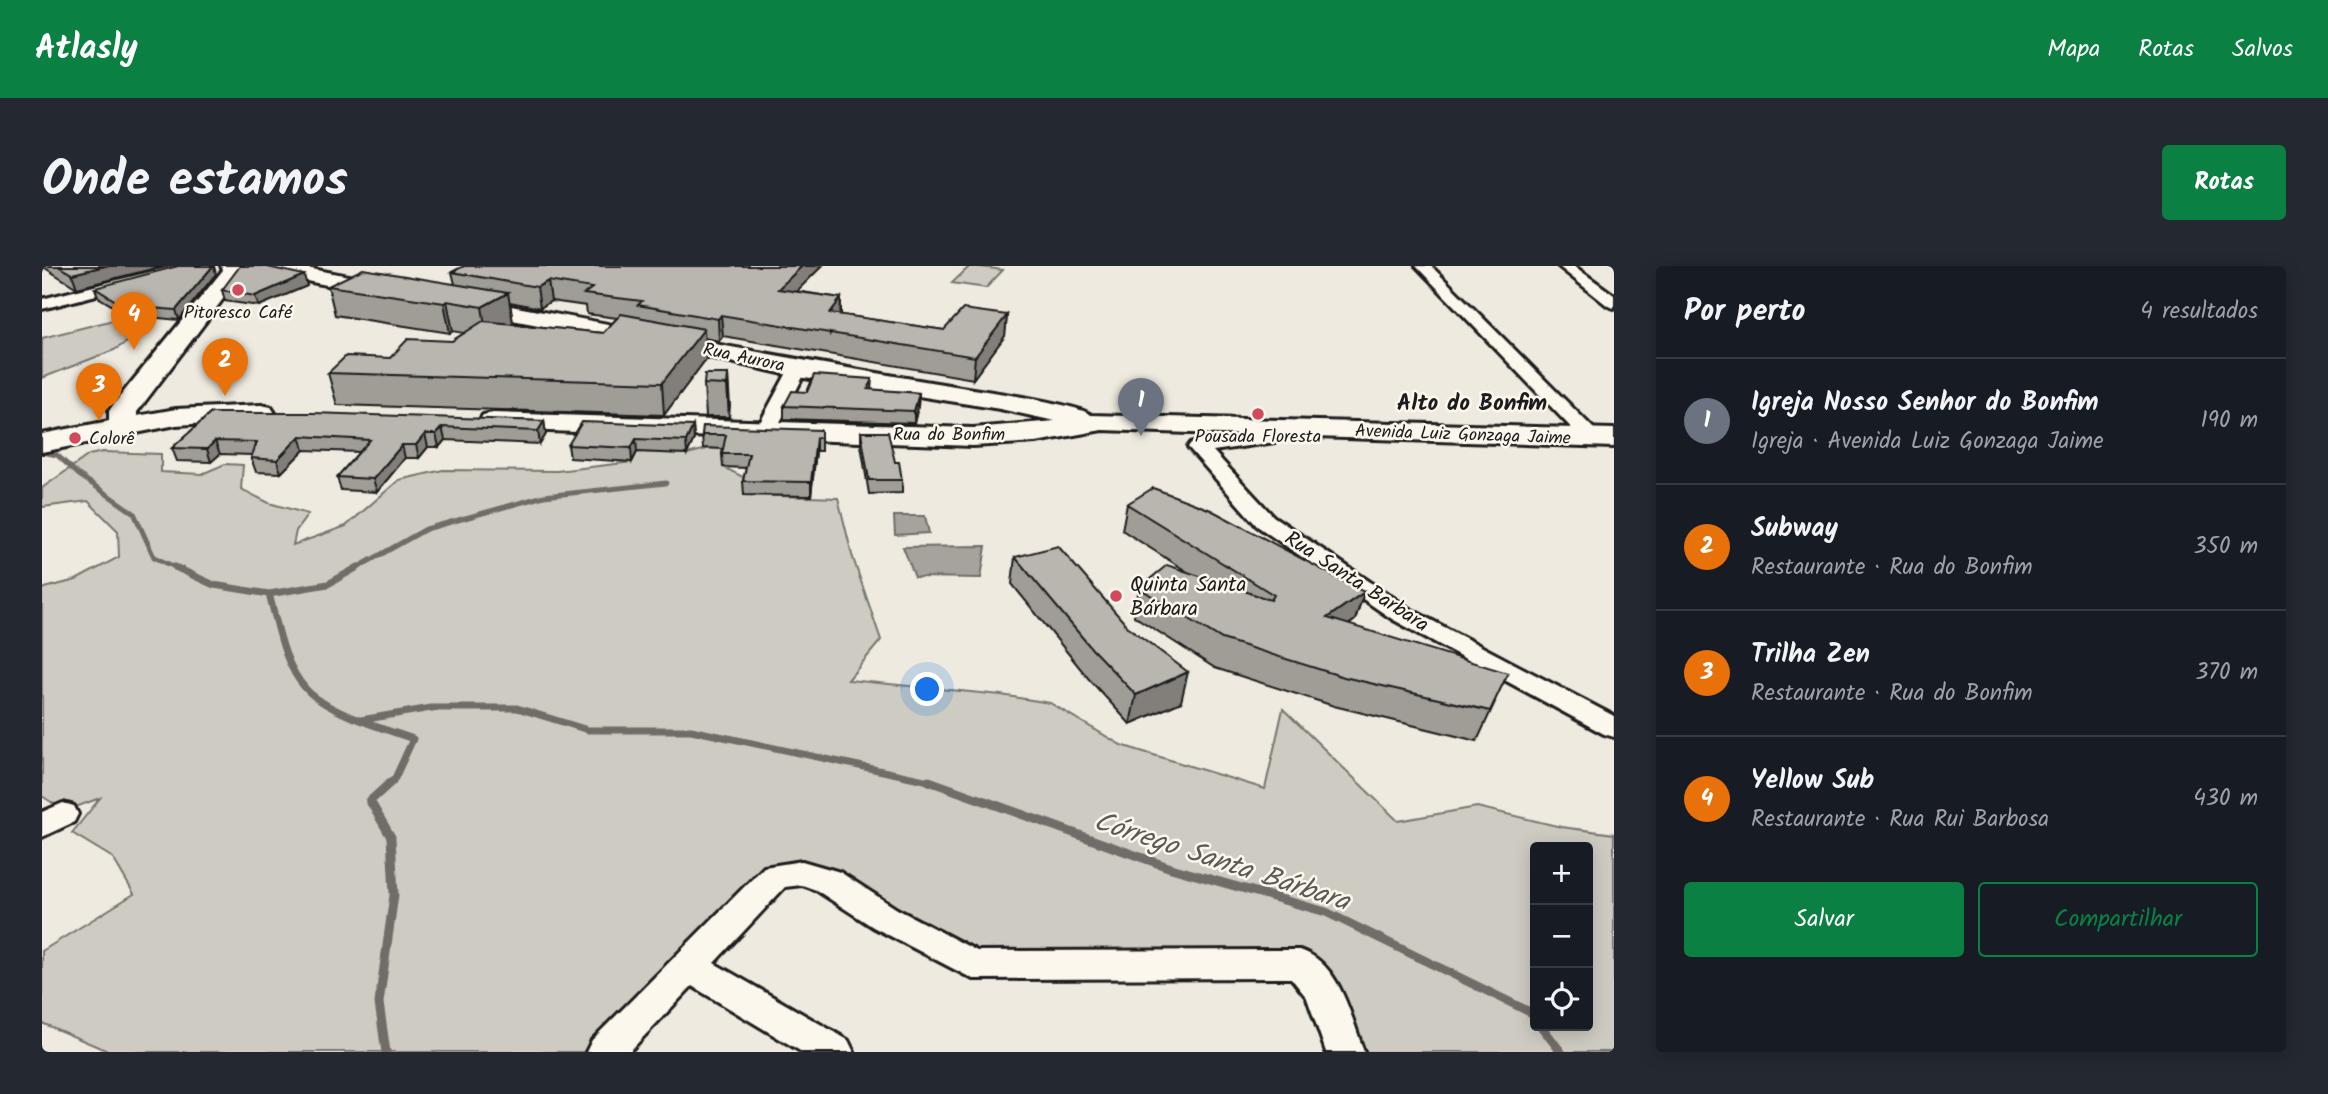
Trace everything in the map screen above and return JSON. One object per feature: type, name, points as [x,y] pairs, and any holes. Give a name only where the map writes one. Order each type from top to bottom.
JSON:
[{"type":"main road","points":[[123,426],[123,411],[233,268],[264,267],[417,296]]},
{"type":"main road","name":"Rua Aurora","points":[[444,300],[713,350],[798,369],[1000,401],[1102,422]]},
{"type":"main road","points":[[993,436],[1000,401]]},
{"type":"main road","points":[[42,443],[123,426],[220,413],[288,414]]},
{"type":"main road","name":"Rua do Bonfim","points":[[466,420],[993,436],[1036,433],[1102,422]]},
{"type":"main road","name":"Avenida Luiz Gonzaga Jaime","points":[[1102,422],[1602,438]]},
{"type":"street","points":[[42,304],[192,266]]},
{"type":"street","points":[[1423,266],[1602,438]]},
{"type":"street","points":[[1565,266],[1614,303]]},
{"type":"street","points":[[766,430],[798,369]]},
{"type":"street","name":"Rua Santa Barbara","points":[[1282,429],[1268,438],[1198,447],[1265,520],[1401,614],[1614,728]]},
{"type":"street","points":[[605,1052],[776,876],[802,873],[828,881],[885,918],[973,965],[1300,964],[1323,991],[1345,1052]]},
{"type":"street","points":[[689,966],[835,1052]]},
{"type":"shaded area","points":[[970,266],[1003,270],[986,288],[952,283]]},
{"type":"shaded area","points":[[129,316],[143,318],[149,322],[135,337],[114,350],[42,378],[42,338]]},
{"type":"shaded area","points":[[711,448],[726,449],[723,467],[747,479],[744,495],[838,498],[852,555],[881,640],[848,680],[1001,695],[1050,703],[1121,745],[1265,789],[1283,709],[1398,821],[1477,807],[1561,827],[1614,834],[1614,1052],[1354,1052],[1312,958],[978,961],[776,870],[597,1052],[110,1052],[42,1023],[42,951],[134,894],[113,858],[72,833],[100,798],[65,811],[42,796],[42,591],[76,580],[119,557],[118,531],[88,501],[42,507],[42,488],[89,455],[103,452],[161,454],[161,472],[202,474],[225,464],[243,465],[241,489],[269,503],[308,514],[296,531],[293,545],[346,526],[399,480],[443,470],[557,471],[632,462],[637,452],[687,454]]},
{"type":"shaded area","points":[[894,516],[925,516],[929,533],[895,535]]},
{"type":"shaded area","points":[[986,546],[981,578],[915,577],[903,547]]},
{"type":"building","points":[[58,266],[105,266],[72,274]]},
{"type":"building","points":[[178,266],[213,266],[176,310],[124,306],[95,288]]},
{"type":"building","points":[[240,266],[263,266],[304,275],[255,296],[222,290]]},
{"type":"building","points":[[464,266],[802,266],[778,289],[841,298],[830,313],[944,330],[963,309],[1007,315],[975,357],[721,315],[718,319],[638,305],[642,301],[584,294],[592,288],[548,281],[537,287],[452,272]]},
{"type":"building","points":[[363,269],[508,293],[482,307],[328,286]]},
{"type":"building","points":[[621,314],[704,329],[662,383],[328,373],[346,356],[390,358],[408,339],[452,341],[483,321],[603,333]]},
{"type":"building","points":[[705,374],[728,374],[727,385],[704,384]]},
{"type":"building","points":[[814,375],[872,379],[868,389],[919,393],[914,411],[784,406],[792,391],[807,392]]},
{"type":"building","points":[[211,413],[313,413],[544,421],[538,431],[442,427],[436,434],[425,434],[416,445],[402,445],[373,479],[337,477],[370,440],[300,436],[277,460],[251,458],[257,442],[215,441],[207,449],[172,448]]},
{"type":"building","points":[[582,422],[693,426],[686,441],[636,439],[631,448],[568,445]]},
{"type":"building","points":[[703,426],[821,430],[821,438],[816,438],[811,482],[743,481],[749,454],[722,454],[726,435],[702,435]]},
{"type":"building","points":[[861,432],[888,432],[895,462],[899,462],[902,480],[869,480]]},
{"type":"building","points":[[1153,488],[1211,510],[1364,592],[1327,618],[1508,673],[1490,711],[1344,677],[1222,639],[1139,588],[1167,565],[1271,600],[1274,595],[1127,504]]},
{"type":"building","points":[[1058,546],[1128,627],[1188,672],[1136,695],[1092,649],[1015,557]]},
{"type":"waterway","points":[[42,452],[57,455],[79,475],[134,513],[154,557],[179,569]]},
{"type":"waterway","name":"Córrego Santa Bárbara","points":[[355,569],[426,529],[544,496],[666,483]]},
{"type":"waterway","points":[[175,567],[214,585],[269,594]]},
{"type":"waterway","name":"Córrego Santa Bárbara","points":[[269,594],[328,584],[358,567]]},
{"type":"waterway","points":[[269,594],[287,656],[306,689],[341,712],[413,739],[395,778],[390,782]]},
{"type":"waterway","points":[[361,720],[431,708],[517,708],[588,730],[691,730],[934,782]]},
{"type":"waterway","points":[[386,1052],[379,1003],[394,895],[391,837],[370,801],[392,781]]},
{"type":"waterway","name":"Córrego Santa Bárbara","points":[[929,781],[1171,868],[1326,912],[1530,1012]]},
{"type":"waterway","name":"Córrego Santa Bárbara","points":[[1545,1031],[1561,1052]]},
{"type":"place","name":"Pitoresco Café","points":[[238,290]]},
{"type":"place","name":"Yellow Sub","points":[[134,350]]},
{"type":"place","name":"Subway","points":[[225,396]]},
{"type":"place","name":"Pousada Floresta","points":[[1258,414]]},
{"type":"place","name":"Trilha Zen","points":[[99,421]]},
{"type":"place","name":"Igreja Nosso Senhor do Bonfim","points":[[1141,436]]},
{"type":"place","name":"Colorê","points":[[75,438]]},
{"type":"place","name":"Quinta Santa Bárbara","points":[[1116,596]]},
{"type":"district","name":"Alto do Bonfim","points":[[1472,402]]}]
